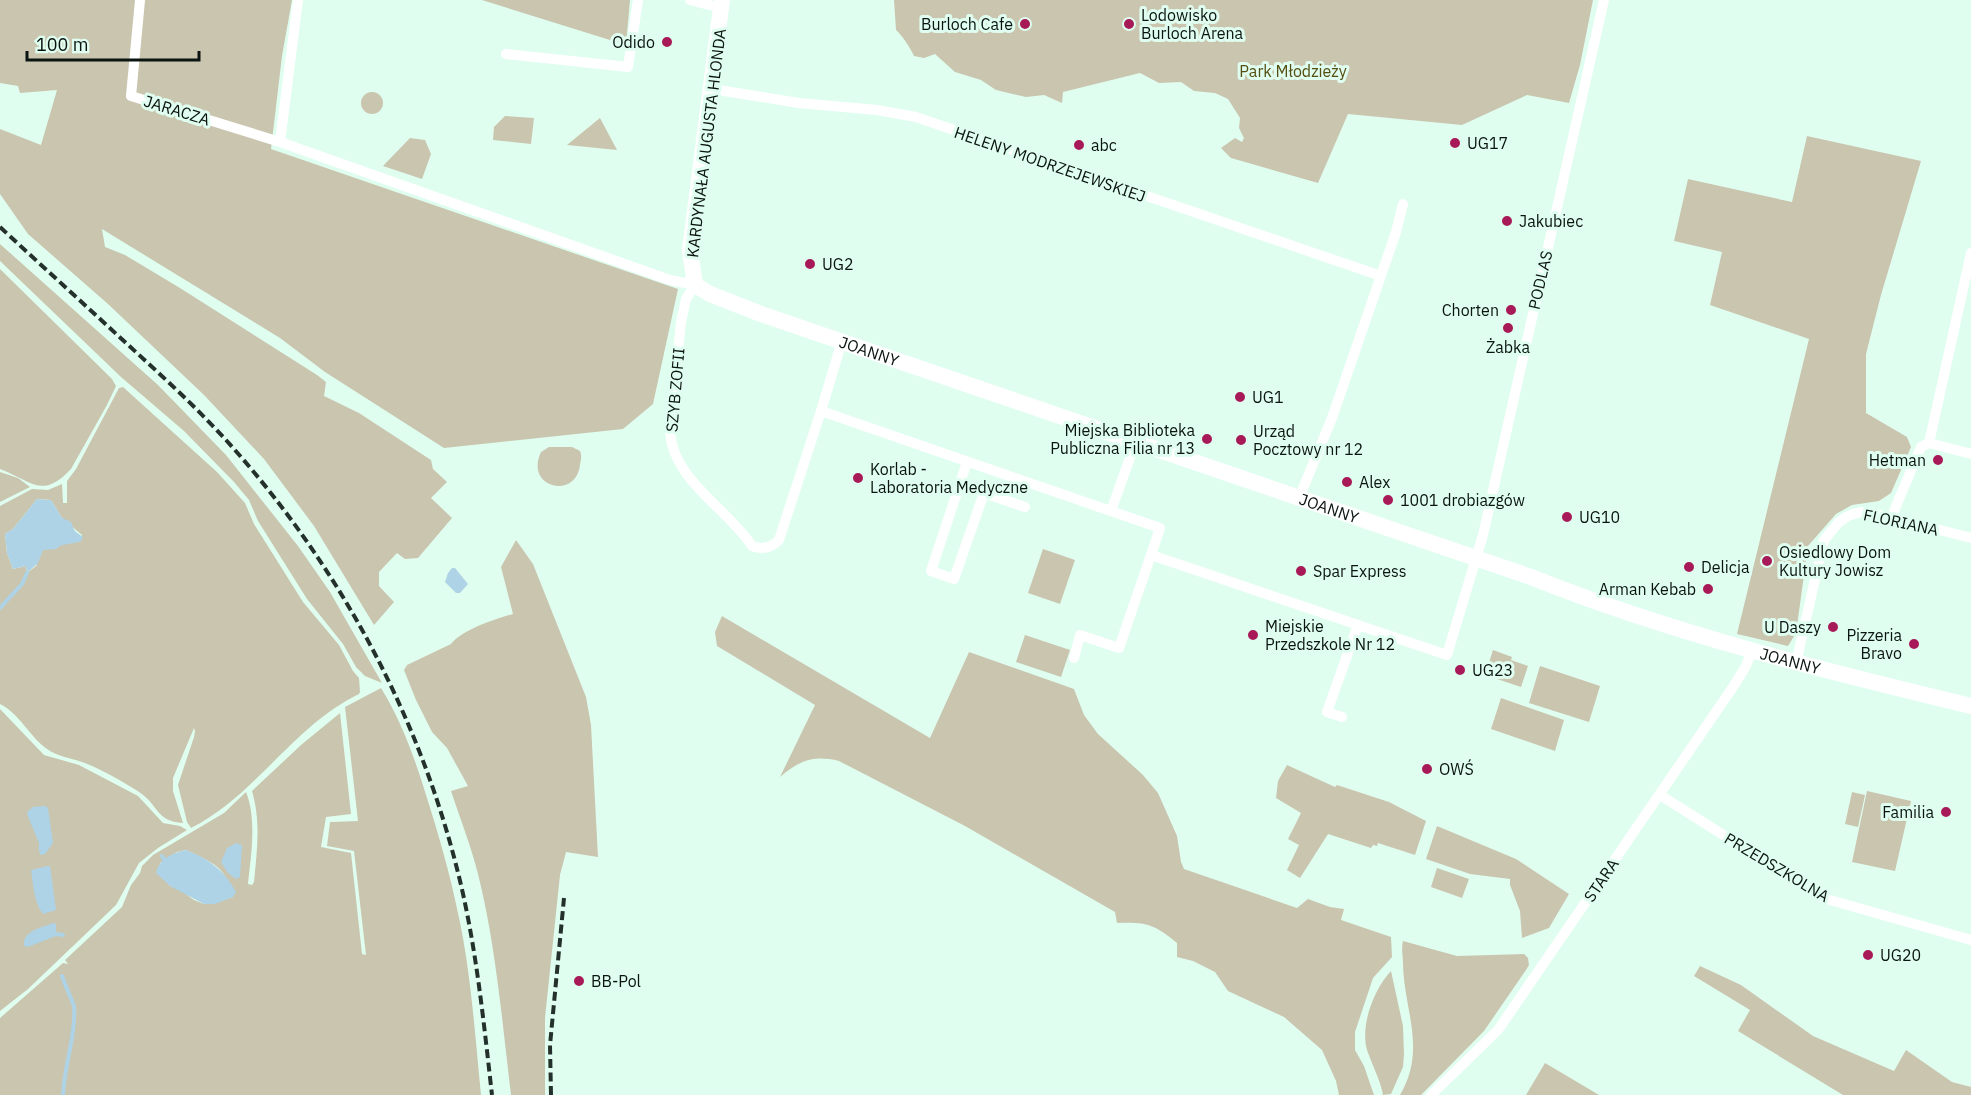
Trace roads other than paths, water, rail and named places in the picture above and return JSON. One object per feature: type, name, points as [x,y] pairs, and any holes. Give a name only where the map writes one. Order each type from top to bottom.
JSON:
[{"type":"street","name":"JARACZA","points":[[140,0],[131,96],[280,142]]},
{"type":"street","points":[[298,0],[280,142],[670,280],[695,285]]},
{"type":"street","points":[[506,54],[628,67],[638,0]]},
{"type":"street","points":[[690,0],[722,4]]},
{"type":"street","name":"PODLAS","points":[[1358,625],[1447,655],[1476,559],[1604,0]]},
{"type":"street","name":"KARDYNAŁA AUGUSTA HLONDA","points":[[695,285],[690,250],[722,4]]},
{"type":"street","name":"HELENY MODRZEJEWSKIEJ","points":[[712,88],[799,103],[877,110],[916,117],[1121,189],[1381,276]]},
{"type":"street","points":[[1299,498],[1332,418],[1396,232],[1403,204]]},
{"type":"street","points":[[1929,443],[1971,253]]},
{"type":"street","name":"JOANNY","points":[[695,285],[732,303],[1689,633],[1796,663],[1971,706]]},
{"type":"street","name":"SZYB ZOFII","points":[[695,285],[686,299],[681,322],[670,444],[675,457],[694,482],[744,534],[752,546],[764,549],[774,545],[778,540],[821,411]]},
{"type":"street","points":[[842,341],[821,411],[1160,528],[1119,648],[1080,636],[1074,658]]},
{"type":"street","points":[[1111,511],[1136,441]]},
{"type":"street","points":[[1891,518],[1921,447],[1929,443],[1971,454]]},
{"type":"street","points":[[967,462],[931,571],[954,579],[984,493],[1025,507]]},
{"type":"street","name":"FLORIANA","points":[[1796,663],[1824,540],[1839,522],[1860,512],[1971,538]]},
{"type":"street","points":[[1151,555],[1358,625],[1327,712],[1342,717]]},
{"type":"street","name":"STARA","points":[[1431,1095],[1498,1030],[1738,679],[1752,650]]},
{"type":"street","name":"PRZEDSZKOLNA","points":[[1660,795],[1823,898],[1971,940]]},
{"type":"water","points":[[37,499],[51,500],[62,518],[71,523],[76,532],[83,537],[78,542],[62,545],[56,549],[43,550],[38,563],[27,573],[26,566],[13,569],[7,553],[5,534],[13,529]]},
{"type":"water","points":[[452,568],[455,568],[468,584],[460,593],[456,593],[445,582]]},
{"type":"water","points":[[33,807],[48,808],[53,843],[45,854],[41,855],[39,843],[27,814]]},
{"type":"water","points":[[236,843],[242,845],[240,877],[236,879],[228,873],[221,862],[227,848]]},
{"type":"water","points":[[186,850],[209,861],[221,871],[236,892],[233,897],[215,904],[204,904],[170,886],[156,873],[160,864],[167,857]]},
{"type":"water","points":[[50,866],[56,910],[43,914],[36,899],[31,870]]},
{"type":"water","points":[[53,923],[56,924],[56,936],[28,947],[24,946],[29,933]]},
{"type":"waterway","points":[[0,608],[22,584],[27,573]]},
{"type":"waterway","points":[[56,934],[63,935]]},
{"type":"waterway","points":[[62,976],[74,1006],[72,1040],[63,1095]]},
{"type":"railway","points":[[0,227],[164,378],[226,440],[267,488],[305,539],[340,592],[372,648],[400,704],[424,763],[461,885],[476,963],[492,1095]]},
{"type":"railway","points":[[551,1095],[550,1045],[564,898]]},
{"type":"place","name":"Burloch Cafe","points":[[1025,24]]},
{"type":"place","name":"Lodowisko Burloch Arena","points":[[1129,24]]},
{"type":"place","name":"Odido","points":[[667,42]]},
{"type":"place","name":"UG17","points":[[1455,143]]},
{"type":"place","name":"abc","points":[[1079,145]]},
{"type":"place","name":"Jakubiec","points":[[1507,221]]},
{"type":"place","name":"UG2","points":[[810,264]]},
{"type":"place","name":"Chorten","points":[[1511,310]]},
{"type":"place","name":"Żabka","points":[[1508,328]]},
{"type":"place","name":"UG1","points":[[1240,397]]},
{"type":"place","name":"Miejska Biblioteka Publiczna Filia nr 13","points":[[1207,439]]},
{"type":"place","name":"Urząd Pocztowy nr 12","points":[[1241,440]]},
{"type":"place","name":"Hetman","points":[[1938,460]]},
{"type":"place","name":"Korlab - Laboratoria Medyczne","points":[[858,478]]},
{"type":"place","name":"Alex","points":[[1347,482]]},
{"type":"place","name":"1001 drobiazgów","points":[[1388,500]]},
{"type":"place","name":"UG10","points":[[1567,517]]},
{"type":"place","name":"Osiedlowy Dom Kultury Jowisz","points":[[1767,561]]},
{"type":"place","name":"Delicja","points":[[1689,567]]},
{"type":"place","name":"Spar Express","points":[[1301,571]]},
{"type":"place","name":"Arman Kebab","points":[[1708,589]]},
{"type":"place","name":"U Daszy","points":[[1833,627]]},
{"type":"place","name":"Miejskie Przedszkole Nr 12","points":[[1253,635]]},
{"type":"place","name":"Pizzeria Bravo","points":[[1914,644]]},
{"type":"place","name":"UG23","points":[[1460,670]]},
{"type":"place","name":"OWŚ","points":[[1427,769]]},
{"type":"place","name":"Familia","points":[[1946,812]]},
{"type":"place","name":"UG20","points":[[1868,955]]},
{"type":"place","name":"BB-Pol","points":[[579,981]]},
{"type":"park label","name":"Park Młodzieży","points":[[1293,71]]}]
